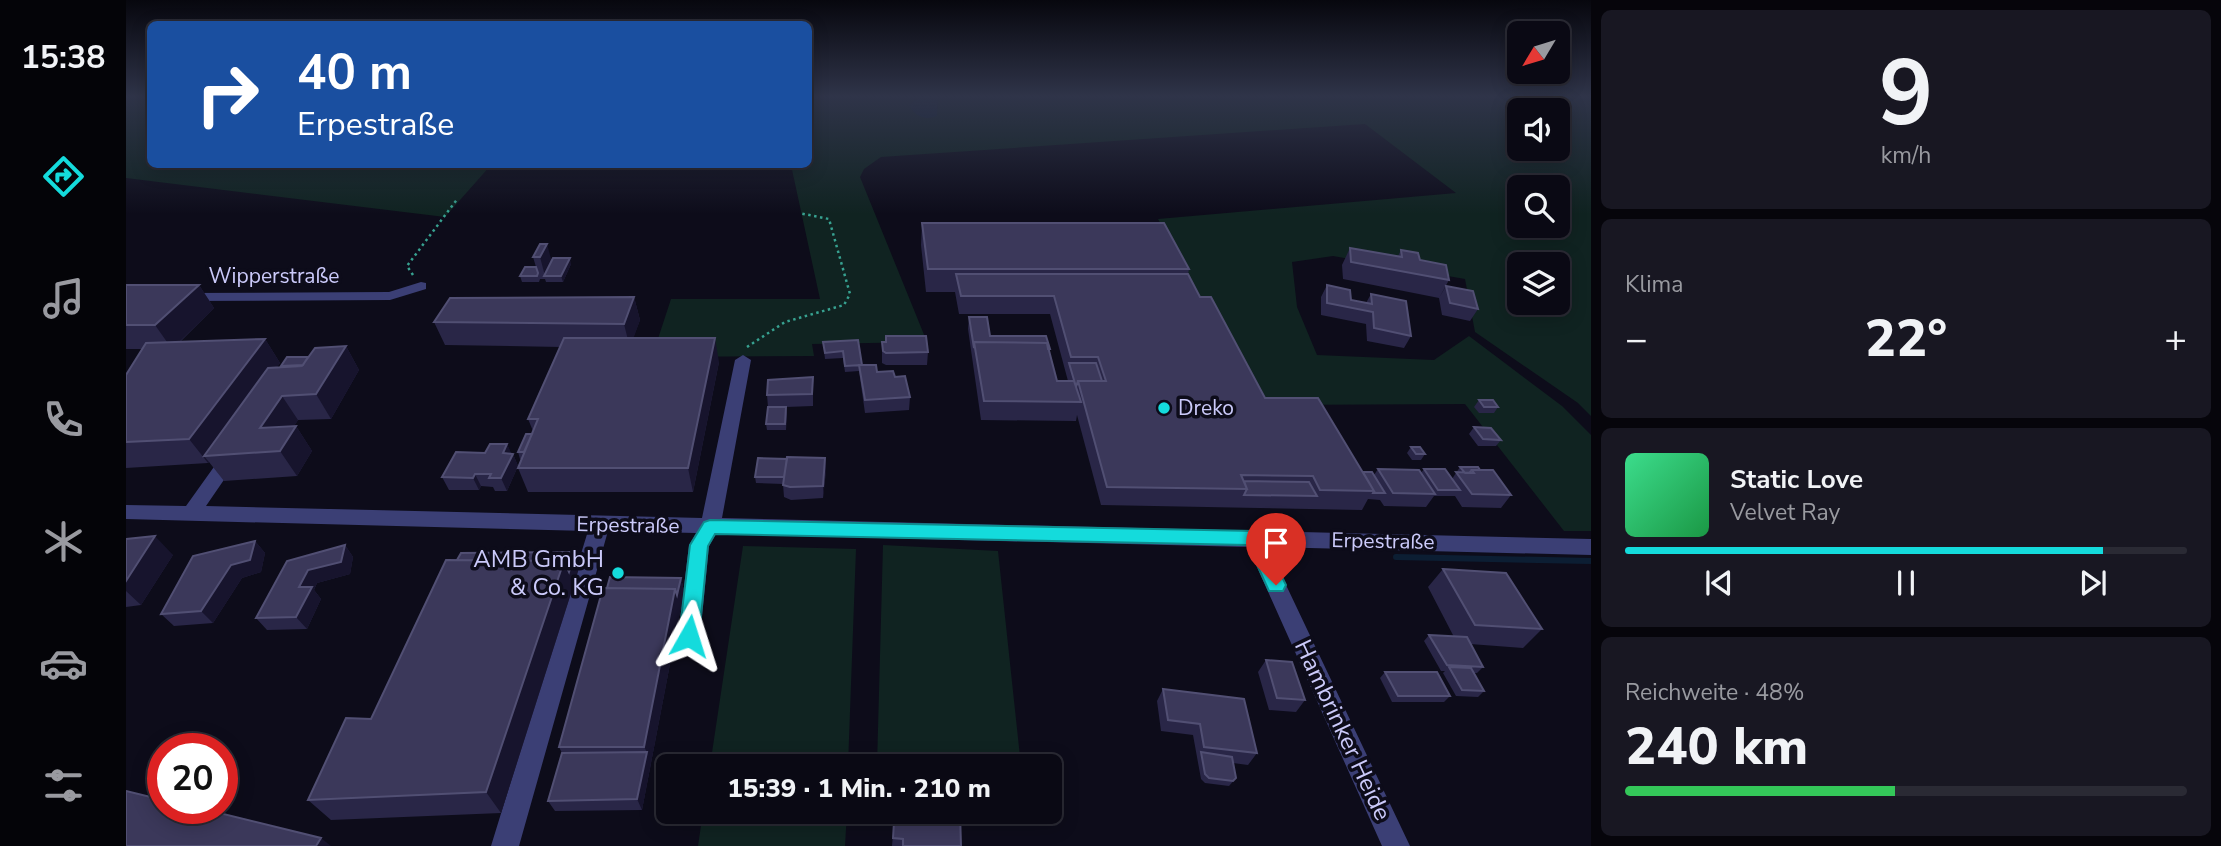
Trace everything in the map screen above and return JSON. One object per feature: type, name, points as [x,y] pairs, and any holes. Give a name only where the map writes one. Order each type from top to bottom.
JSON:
[{"type":"street","name":"Wipperstraße","points":[[172,297],[390,296],[421,286]]},
{"type":"street","points":[[689,636],[699,545],[710,527],[743,359]]},
{"type":"street","points":[[190,515],[246,434]]},
{"type":"street","name":"Erpestraße","points":[[126,512],[1591,547]]},
{"type":"street","points":[[505,846],[600,524]]},
{"type":"street","name":"Hambrinker Heide","points":[[1254,538],[1396,846]]},
{"type":"path","points":[[421,286],[407,266],[458,198]]},
{"type":"path","points":[[743,359],[744,350],[753,340],[785,322],[844,305],[850,295],[829,219],[799,213]]},
{"type":"green space","points":[[126,135],[147,135],[147,168],[488,168],[445,217],[126,178]]},
{"type":"green space","points":[[812,135],[1197,135],[881,157],[864,169],[860,177],[927,342],[812,344],[814,356],[652,357],[671,299],[820,299],[792,168],[812,168]]},
{"type":"green space","points":[[1380,135],[1507,135],[1507,161],[1570,161],[1570,135],[1591,135],[1591,416],[1578,403],[1475,332],[1465,279],[1333,256],[1292,262],[1297,307],[1317,355],[1434,360],[1469,336],[1562,406],[1591,435],[1591,531],[1564,531],[1465,404],[1259,405],[1158,219],[1456,193]]},
{"type":"green space","points":[[883,545],[998,551],[1020,754],[877,754]]},
{"type":"green space","points":[[743,546],[856,549],[848,754],[712,754]]},
{"type":"green space","points":[[701,824],[846,824],[845,846],[698,846]]},
{"type":"building","points":[[922,223],[1164,223],[1189,269],[928,269]]},
{"type":"building","points":[[540,244],[547,244],[540,257],[533,257]]},
{"type":"building","points":[[1350,248],[1402,257],[1401,250],[1418,253],[1420,260],[1446,265],[1449,280],[1351,262]]},
{"type":"building","points":[[553,258],[570,258],[561,276],[544,276]]},
{"type":"building","points":[[525,267],[536,267],[537,276],[520,276]]},
{"type":"building","name":"Dreko","points":[[956,274],[1188,274],[1200,297],[1211,297],[1265,398],[1318,398],[1374,491],[1320,490],[1313,476],[1241,475],[1247,489],[1107,487],[1078,381],[1106,381],[1098,357],[1071,357],[1054,296],[961,296]]},
{"type":"building","points":[[126,285],[199,285],[155,325],[126,325]]},
{"type":"building","points":[[1327,285],[1350,290],[1351,300],[1372,304],[1371,294],[1406,301],[1411,336],[1374,328],[1373,312],[1327,303]]},
{"type":"building","points":[[1446,286],[1473,291],[1478,309],[1450,303]]},
{"type":"building","points":[[634,297],[624,324],[434,322],[450,298]]},
{"type":"building","points":[[969,317],[987,317],[990,336],[1046,336],[1050,349],[1047,343],[974,342],[974,348]]},
{"type":"building","points":[[886,336],[926,336],[928,352],[886,353],[883,351],[882,342],[886,342]]},
{"type":"building","points":[[564,338],[715,338],[688,468],[518,468],[538,419],[528,419]]},
{"type":"building","points":[[265,339],[189,439],[126,442],[126,375],[146,343]]},
{"type":"building","points":[[858,340],[862,365],[845,366],[843,351],[825,353],[823,342]]},
{"type":"building","points":[[974,342],[1047,343],[1057,381],[1074,381],[1081,402],[984,401]]},
{"type":"building","points":[[346,346],[316,394],[282,396],[260,428],[296,426],[280,451],[204,456],[268,368],[302,366],[315,348]]},
{"type":"building","points":[[287,357],[308,357],[303,365],[281,366]]},
{"type":"building","points":[[1069,363],[1096,363],[1102,381],[1078,381],[1076,387]]},
{"type":"building","points":[[859,365],[876,365],[877,372],[893,371],[895,377],[905,376],[910,397],[865,400]]},
{"type":"building","points":[[813,377],[812,394],[767,395],[768,380]]},
{"type":"building","points":[[1479,400],[1493,400],[1498,407],[1484,407]]},
{"type":"building","points":[[768,407],[786,407],[785,424],[766,424]]},
{"type":"building","points":[[1474,427],[1491,428],[1501,440],[1483,439]]},
{"type":"building","points":[[526,434],[532,434],[524,452],[518,452]]},
{"type":"building","points":[[490,444],[507,444],[503,453],[513,454],[501,478],[489,478],[491,474],[475,474],[473,478],[442,477],[456,452],[485,453]]},
{"type":"building","points":[[1411,447],[1420,447],[1425,454],[1416,454]]},
{"type":"building","points":[[787,457],[825,458],[823,486],[783,485]]},
{"type":"building","points":[[758,458],[787,459],[784,477],[755,477]]},
{"type":"building","points":[[1460,467],[1478,467],[1480,470],[1465,473]]},
{"type":"building","points":[[1378,469],[1419,470],[1435,494],[1393,493]]},
{"type":"building","points":[[1424,469],[1445,469],[1460,490],[1438,490]]},
{"type":"building","points":[[1472,470],[1493,470],[1511,495],[1472,494],[1456,472],[1474,473]]},
{"type":"building","points":[[1363,472],[1372,472],[1385,493],[1373,493]]},
{"type":"building","points":[[1244,481],[1309,482],[1317,496],[1244,495],[1247,489]]},
{"type":"building","points":[[155,536],[126,581],[126,539]]},
{"type":"building","points":[[255,541],[250,560],[231,565],[201,611],[161,614],[193,556]]},
{"type":"building","points":[[345,545],[341,562],[308,570],[299,587],[312,587],[296,617],[256,618],[287,561]]},
{"type":"building","points":[[575,552],[569,572],[564,561],[457,560],[461,553]]},
{"type":"building","points":[[446,560],[564,561],[486,792],[308,800],[346,718],[371,719]]},
{"type":"building","points":[[1443,569],[1506,573],[1542,629],[1475,625]]},
{"type":"building","points":[[610,577],[681,578],[677,595],[675,589],[607,588]]},
{"type":"building","points":[[603,588],[675,589],[644,747],[559,747]]},
{"type":"building","points":[[1429,635],[1467,637],[1483,667],[1447,665]]},
{"type":"building","points":[[1266,660],[1292,662],[1305,700],[1277,698]]},
{"type":"building","points":[[1449,667],[1471,668],[1484,691],[1462,690]]},
{"type":"building","points":[[1385,672],[1437,672],[1450,696],[1398,696]]},
{"type":"building","points":[[1163,689],[1244,699],[1257,753],[1204,747],[1200,724],[1168,720]]},
{"type":"building","points":[[647,752],[637,799],[548,801],[562,753]]},
{"type":"building","points":[[1201,752],[1232,757],[1236,778],[1233,781],[1209,778],[1205,774]]},
{"type":"building","points":[[126,791],[147,796],[147,824],[238,824],[238,818],[321,838],[316,846],[126,846]]},
{"type":"building","points":[[894,824],[960,824],[961,846],[903,846],[903,839],[893,838]]},
{"type":"waterway","points":[[1396,557],[1591,561]]},
{"type":"place","name":"Dreko","points":[[1164,408]]},
{"type":"place","name":"AMB GmbH & Co. KG","points":[[618,573]]},
{"type":"route","points":[[689,636],[699,545],[710,527],[1254,538],[1276,585]]}]
